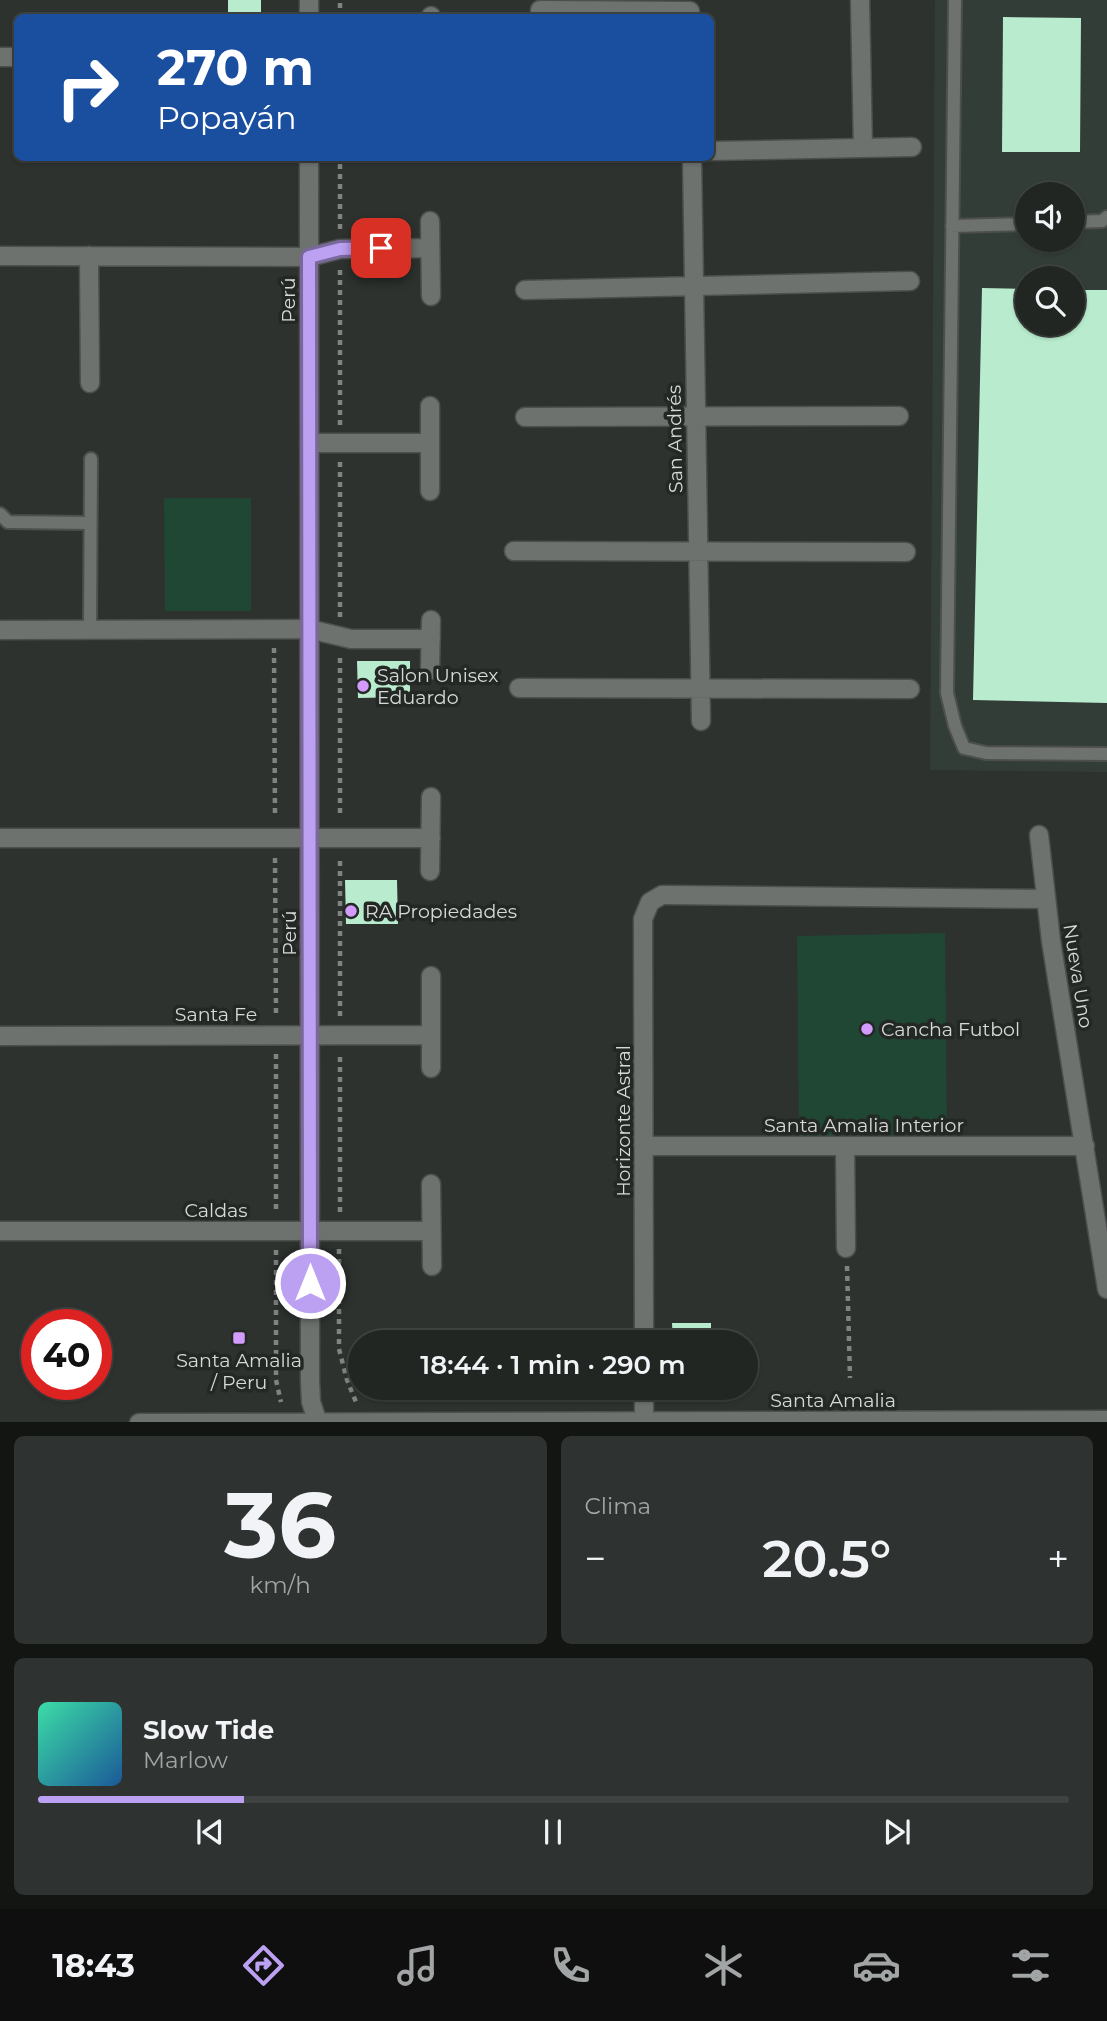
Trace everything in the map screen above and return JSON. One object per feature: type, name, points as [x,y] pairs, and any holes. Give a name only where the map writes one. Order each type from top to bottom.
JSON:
[{"type":"street","points":[[860,0],[863,148]]},
{"type":"street","points":[[540,10],[690,10]]},
{"type":"street","points":[[714,151],[912,147]]},
{"type":"street","name":"Perú","points":[[309,161],[310,1392],[318,1422]]},
{"type":"street","name":"San Andrés","points":[[692,161],[701,721]]},
{"type":"street","points":[[430,221],[431,296]]},
{"type":"street","points":[[0,256],[309,257],[340,249],[430,248]]},
{"type":"street","points":[[89,256],[90,383]]},
{"type":"street","points":[[525,290],[910,281]]},
{"type":"street","points":[[430,406],[430,491]]},
{"type":"street","points":[[525,417],[900,416]]},
{"type":"street","points":[[309,443],[430,443]]},
{"type":"street","points":[[514,551],[906,552]]},
{"type":"street","points":[[430,670],[431,620]]},
{"type":"street","points":[[0,630],[309,629],[346,638],[431,639]]},
{"type":"street","points":[[519,688],[910,689]]},
{"type":"street","points":[[430,797],[430,871]]},
{"type":"street","name":"Nueva Uno","points":[[1039,835],[1046,899],[1107,1289]]},
{"type":"street","points":[[0,838],[430,838]]},
{"type":"street","name":"Horizonte Astral","points":[[644,1330],[643,919],[650,902],[668,895],[1046,899]]},
{"type":"street","points":[[431,976],[431,1068]]},
{"type":"street","name":"Santa Fe","points":[[0,1036],[431,1035]]},
{"type":"street","name":"Santa Amalia Interior","points":[[644,1146],[1085,1146]]},
{"type":"street","points":[[845,1146],[846,1248]]},
{"type":"street","points":[[431,1184],[432,1266]]},
{"type":"street","name":"Caldas","points":[[0,1231],[431,1231]]},
{"type":"street","points":[[644,1400],[644,1421]]},
{"type":"street","name":"Santa Amalia","points":[[318,1422],[1107,1420]]},
{"type":"lane","points":[[956,0],[947,693],[955,726],[964,748],[986,753],[1107,754]]},
{"type":"lane","points":[[1085,222],[1102,221],[1107,217]]},
{"type":"lane","points":[[953,226],[1015,224]]},
{"type":"lane","points":[[90,629],[91,459]]},
{"type":"lane","points":[[0,514],[8,522],[90,523]]},
{"type":"path","points":[[340,161],[340,443],[346,638],[340,838],[340,1349],[347,1380]]},
{"type":"path","points":[[846,1248],[850,1378]]},
{"type":"shaded area","points":[[935,0],[1107,0],[1107,772],[930,770]]},
{"type":"green space","points":[[164,498],[251,498],[251,611],[165,611]]},
{"type":"green space","points":[[945,933],[947,1134],[799,1136],[797,936]]},
{"type":"building","points":[[228,0],[261,0],[261,14],[228,14]]},
{"type":"building","points":[[1003,17],[1081,18],[1080,152],[1002,152]]},
{"type":"building","points":[[982,288],[1015,289],[1015,336],[1085,336],[1085,290],[1107,290],[1107,703],[973,700]]},
{"type":"building","points":[[357,661],[410,661],[410,697],[358,698]]},
{"type":"building","points":[[345,880],[397,880],[398,924],[346,924]]},
{"type":"building","points":[[672,1323],[711,1323],[711,1330],[672,1330]]},
{"type":"place","name":"Salon Unisex Eduardo","points":[[363,686]]},
{"type":"place","name":"RA Propiedades","points":[[351,911]]},
{"type":"place","name":"Cancha Futbol","points":[[867,1029]]},
{"type":"place","name":"Santa Amalia / Peru","points":[[239,1338]]},
{"type":"route","points":[[310,1283],[309,257],[340,249],[381,248]]}]
